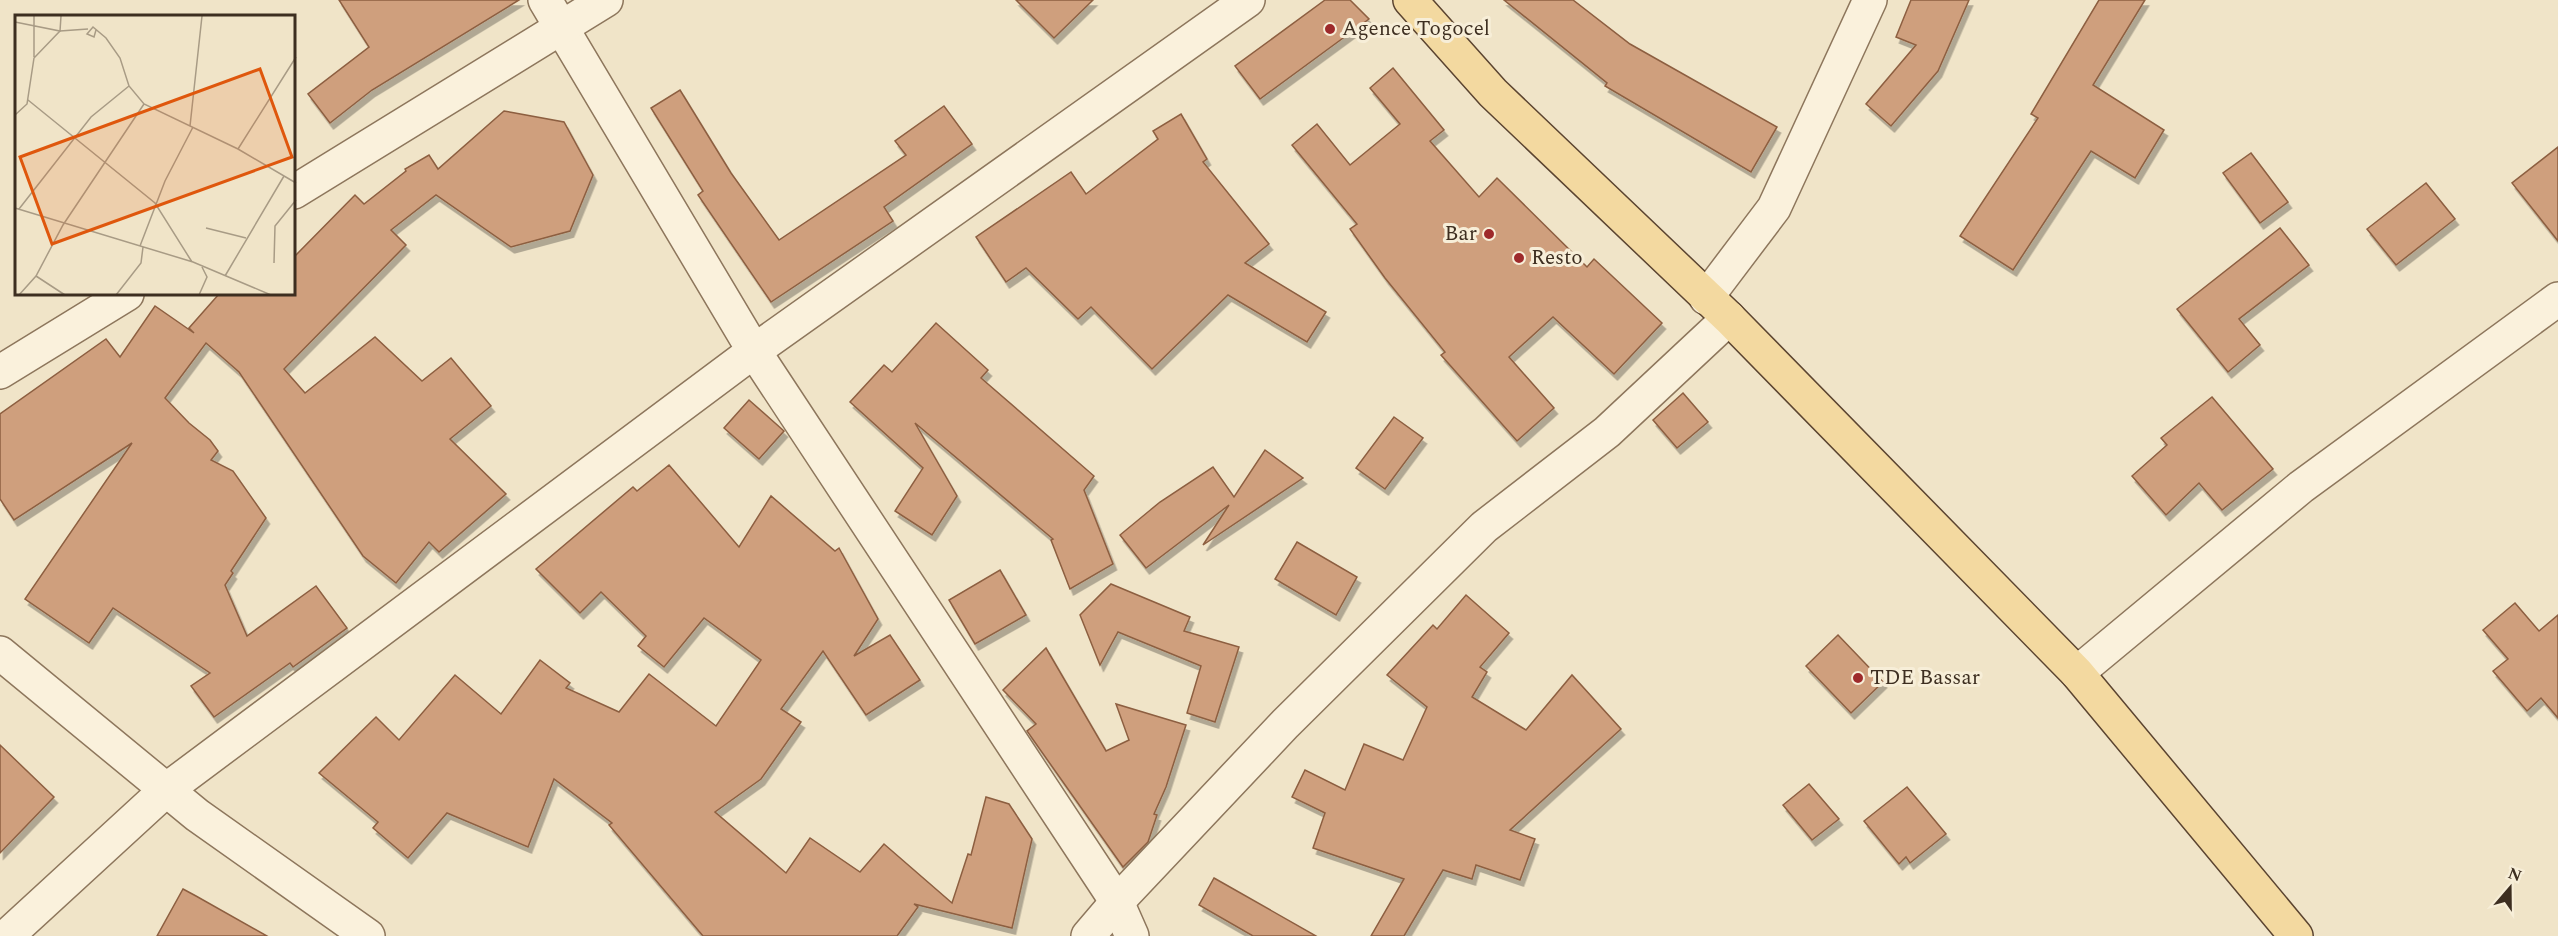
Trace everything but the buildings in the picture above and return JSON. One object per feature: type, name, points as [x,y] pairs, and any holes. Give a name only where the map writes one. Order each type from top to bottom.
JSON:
[{"type":"main road","points":[[1410,0],[1493,93],[1718,308],[2077,673],[2296,936]]},
{"type":"street","points":[[545,0],[560,29],[754,351],[1117,902],[1132,936]]},
{"type":"street","points":[[296,191],[606,0]]},
{"type":"street","points":[[7,936],[166,790],[754,351],[1248,0]]},
{"type":"street","points":[[1088,936],[1117,902],[1285,724],[1484,527],[1607,432],[1718,308],[1774,208],[1870,0]]},
{"type":"street","points":[[0,372],[124,296]]},
{"type":"street","points":[[2077,673],[2301,487],[2558,299]]},
{"type":"street","points":[[0,652],[196,815],[368,936]]},
{"type":"place","name":"Agence Togocel","points":[[1330,29]]},
{"type":"place","name":"Bar","points":[[1489,234]]},
{"type":"place","name":"Resto","points":[[1519,258]]},
{"type":"place","name":"TDE Bassar","points":[[1858,678]]}]
